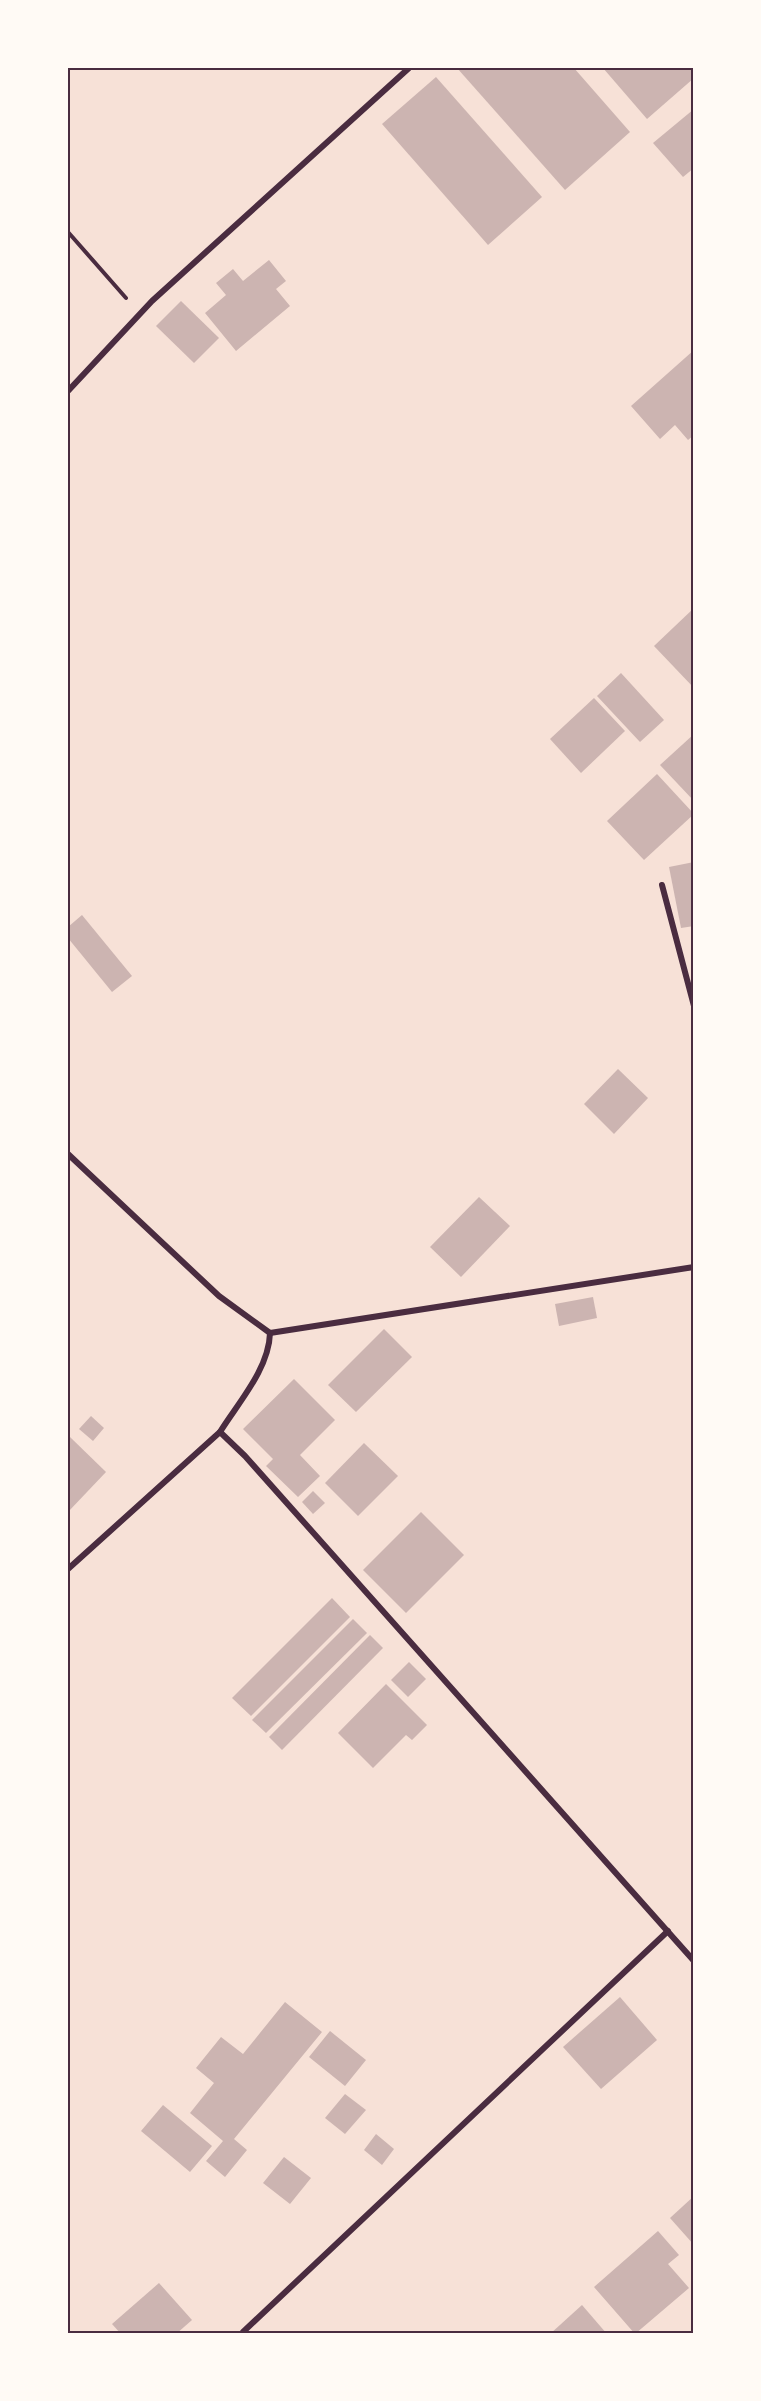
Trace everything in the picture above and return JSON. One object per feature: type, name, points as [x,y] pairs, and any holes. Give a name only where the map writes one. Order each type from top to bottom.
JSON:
[{"type":"street","points":[[68,391],[140,314],[409,68]]},
{"type":"street","points":[[662,885],[693,1006]]},
{"type":"street","points":[[68,1154],[219,1296],[270,1333],[693,1267]]},
{"type":"street","points":[[68,1569],[220,1432],[261,1367],[269,1348],[270,1333]]},
{"type":"street","points":[[220,1432],[245,1456],[693,1961]]},
{"type":"street","points":[[244,2334],[243,2332],[668,1931]]},
{"type":"path","points":[[68,231],[140,314]]},
{"type":"building","points":[[457,68],[574,68],[630,132],[565,190]]},
{"type":"building","points":[[603,68],[694,68],[694,78],[647,119]]},
{"type":"building","points":[[436,77],[542,197],[488,245],[382,124]]},
{"type":"building","points":[[694,109],[694,168],[683,177],[653,143]]},
{"type":"building","points":[[269,260],[286,281],[276,289],[290,306],[236,351],[205,313],[226,295],[216,283],[233,269],[243,281]]},
{"type":"building","points":[[181,301],[219,338],[194,363],[156,326]]},
{"type":"building","points":[[694,350],[694,435],[688,440],[675,425],[660,439],[631,406]]},
{"type":"building","points":[[694,608],[694,688],[654,646]]},
{"type":"building","points":[[621,673],[664,720],[640,742],[597,696]]},
{"type":"building","points":[[594,698],[625,731],[581,773],[550,739]]},
{"type":"building","points":[[694,734],[694,801],[660,765]]},
{"type":"building","points":[[657,774],[694,814],[644,860],[607,821]]},
{"type":"building","points":[[694,862],[694,926],[681,928],[669,867]]},
{"type":"building","points":[[82,915],[132,976],[112,992],[68,938],[68,927]]},
{"type":"building","points":[[618,1069],[648,1098],[614,1134],[584,1104]]},
{"type":"building","points":[[479,1197],[510,1226],[461,1277],[430,1247]]},
{"type":"building","points":[[593,1297],[597,1318],[559,1326],[555,1304]]},
{"type":"building","points":[[384,1329],[412,1357],[356,1412],[328,1385]]},
{"type":"building","points":[[294,1379],[335,1420],[300,1455],[320,1476],[298,1497],[266,1466],[273,1459],[243,1429]]},
{"type":"building","points":[[91,1416],[104,1428],[93,1441],[79,1429]]},
{"type":"building","points":[[70,1437],[106,1472],[68,1512],[68,1440]]},
{"type":"building","points":[[364,1443],[398,1476],[358,1516],[325,1483]]},
{"type":"building","points":[[313,1491],[325,1503],[313,1514],[302,1502]]},
{"type":"building","points":[[421,1512],[464,1555],[406,1613],[363,1570]]},
{"type":"building","points":[[332,1598],[350,1617],[251,1716],[232,1698]]},
{"type":"building","points":[[353,1619],[367,1633],[266,1733],[252,1720]]},
{"type":"building","points":[[370,1635],[383,1648],[282,1750],[269,1737]]},
{"type":"building","points":[[409,1662],[426,1679],[408,1697],[391,1680]]},
{"type":"building","points":[[386,1684],[427,1725],[412,1740],[406,1735],[373,1768],[338,1733]]},
{"type":"building","points":[[620,1997],[657,2040],[601,2089],[563,2047]]},
{"type":"building","points":[[285,2002],[322,2032],[234,2139],[247,2150],[225,2177],[206,2161],[223,2141],[190,2113],[214,2083],[196,2068],[221,2037],[243,2054]]},
{"type":"building","points":[[330,2031],[366,2060],[345,2086],[309,2057]]},
{"type":"building","points":[[345,2094],[366,2110],[345,2134],[325,2118]]},
{"type":"building","points":[[163,2105],[212,2146],[190,2172],[141,2131]]},
{"type":"building","points":[[376,2134],[394,2149],[382,2165],[364,2150]]},
{"type":"building","points":[[284,2157],[311,2178],[290,2204],[263,2183]]},
{"type":"building","points":[[694,2196],[694,2245],[670,2218]]},
{"type":"building","points":[[658,2231],[679,2255],[668,2264],[689,2288],[635,2334],[594,2287]]},
{"type":"building","points":[[159,2283],[192,2320],[176,2334],[121,2334],[112,2324]]},
{"type":"building","points":[[582,2305],[607,2334],[550,2334]]}]
